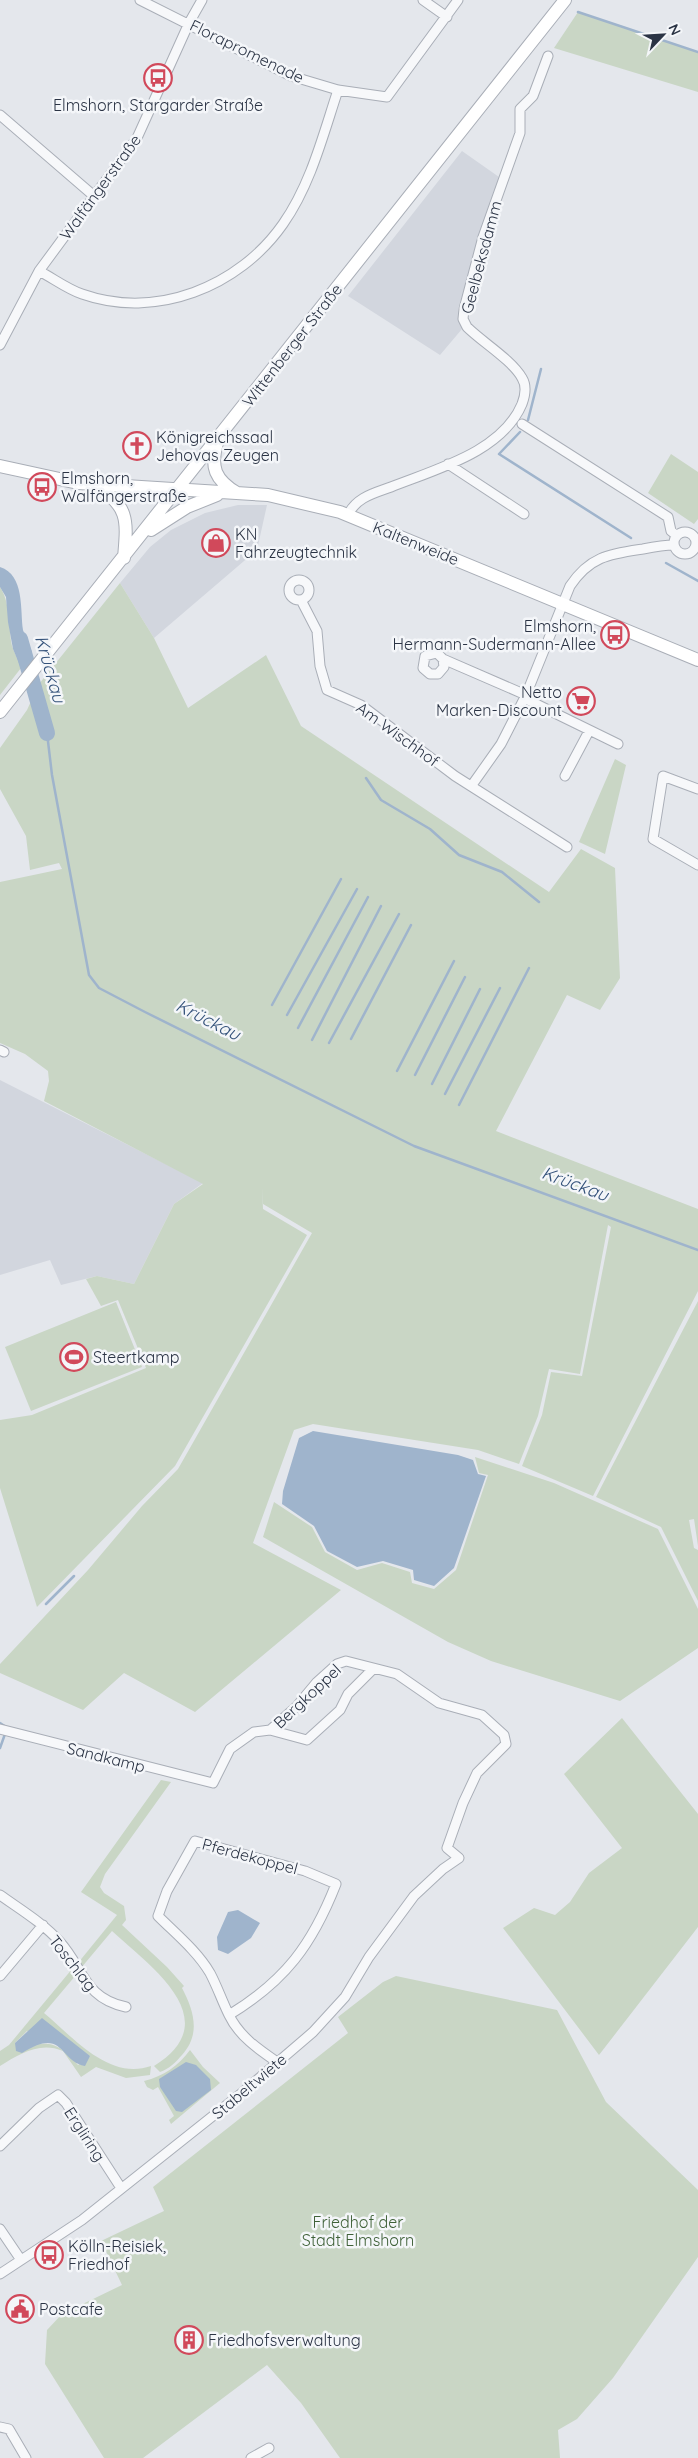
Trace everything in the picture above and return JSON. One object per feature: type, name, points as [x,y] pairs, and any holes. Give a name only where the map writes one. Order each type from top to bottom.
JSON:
[{"type":"main road","name":"Wittenberger Straße","points":[[0,712],[141,537],[565,0]]},
{"type":"main road","points":[[218,438],[212,461],[214,470],[228,488],[237,494]]},
{"type":"main road","name":"Kaltenweide","points":[[0,466],[44,477],[94,484],[294,500],[348,515],[698,660]]},
{"type":"main road","points":[[94,484],[115,499],[124,513],[126,525],[124,558]]},
{"type":"main road","points":[[141,537],[186,507],[222,493]]},
{"type":"street","name":"Florapromenade","points":[[140,0],[291,76],[338,90],[387,97],[447,16]]},
{"type":"street","name":"Walfängerstraße","points":[[0,344],[39,270],[137,138],[189,23],[202,0]]},
{"type":"street","points":[[423,0],[447,16],[458,0]]},
{"type":"street","name":"Geelbeksdamm","points":[[348,515],[361,499],[448,464],[481,447],[503,432],[515,420],[524,398],[525,388],[523,379],[510,364],[467,327],[463,319],[483,237],[520,133],[520,109],[532,96],[548,56]]},
{"type":"street","points":[[39,270],[81,294],[111,301],[145,304],[185,297],[234,272],[256,255],[283,224],[312,168],[338,90]]},
{"type":"street","points":[[0,115],[94,196]]},
{"type":"street","points":[[522,424],[668,517],[671,531],[676,535]]},
{"type":"street","points":[[448,464],[524,514]]},
{"type":"street","points":[[682,532],[689,532],[697,541],[694,548],[687,553],[680,553],[674,545],[676,535],[682,532]]},
{"type":"street","points":[[472,785],[501,744],[526,695],[563,604],[579,573],[595,560],[620,552],[674,545]]},
{"type":"street","name":"Am Wischhof","points":[[301,600],[317,631],[320,666],[327,690],[361,705],[455,776],[472,785],[567,847]]},
{"type":"street","points":[[444,659],[526,695],[528,700],[618,744]]},
{"type":"street","points":[[565,776],[590,731]]},
{"type":"street","points":[[698,789],[663,776],[653,839],[698,866]]},
{"type":"street","name":"Bergkoppel","points":[[270,1730],[286,1717],[317,1682],[337,1664],[346,1661],[397,1674],[439,1702],[482,1715],[504,1735],[506,1744],[477,1772],[462,1803],[447,1848],[459,1858]]},
{"type":"street","name":"Bergkoppel","points":[[213,1783],[230,1749],[254,1732],[270,1730],[307,1740],[340,1710],[348,1694],[372,1669]]},
{"type":"street","name":"Sandkamp","points":[[0,1728],[213,1783]]},
{"type":"street","name":"Pferdekoppel","points":[[229,2015],[276,1982],[304,1948],[323,1918],[336,1884],[305,1871],[195,1841],[167,1891],[158,1916],[199,1958],[209,1972],[229,2015],[248,2041],[278,2062]]},
{"type":"street","name":"Stabeltwiete","points":[[0,2274],[82,2220],[278,2062],[312,2032],[345,1997],[414,1896],[443,1869],[459,1858]]},
{"type":"street","name":"Toschlag","points":[[0,1895],[43,1925],[62,1944],[85,1982],[96,1994],[110,2004],[126,2007]]},
{"type":"street","points":[[0,1976],[43,1925]]},
{"type":"street","name":"Ergliring","points":[[0,2146],[39,2108],[58,2094],[66,2103],[121,2188]]},
{"type":"street","points":[[0,2229],[21,2260]]},
{"type":"street","points":[[0,2427],[9,2429],[26,2458]]},
{"type":"street","points":[[251,2458],[269,2448]]},
{"type":"shaded area","points":[[462,151],[499,177],[458,309],[462,329],[440,355],[348,296]]},
{"type":"shaded area","points":[[238,505],[267,505],[257,550],[154,638],[120,583],[150,547],[171,530],[205,513]]},
{"type":"shaded area","points":[[0,1080],[203,1183],[174,1204],[134,1284],[97,1276],[61,1285],[50,1260],[0,1275]]},
{"type":"green space","points":[[578,12],[698,52],[698,92],[554,48]]},
{"type":"green space","points":[[671,454],[698,472],[698,519],[694,524],[648,493]]},
{"type":"green space","points":[[120,583],[154,638],[188,708],[266,655],[301,726],[549,892],[581,849],[615,868],[620,978],[600,1010],[567,995],[496,1131],[698,1209],[698,1291],[593,1496],[522,1466],[542,1415],[551,1372],[582,1376],[611,1227],[608,1225],[580,1374],[549,1369],[538,1416],[519,1464],[478,1450],[313,1424],[294,1430],[253,1543],[341,1590],[195,1712],[124,1673],[83,1710],[0,1673],[0,1664],[88,1570],[142,1506],[178,1469],[312,1233],[263,1204],[262,1187],[263,1209],[307,1235],[175,1466],[37,1607],[0,1488],[0,1420],[32,1415],[146,1368],[118,1300],[101,1306],[86,1279],[97,1276],[134,1284],[174,1204],[203,1184],[44,1101],[49,1081],[48,1071],[25,1054],[0,1043],[0,882],[62,869],[59,863],[30,870],[26,836],[0,789],[0,748],[27,710],[39,684]]},
{"type":"green space","points":[[0,587],[8,608],[12,646],[21,668],[0,695]]},
{"type":"green space","points":[[615,759],[626,765],[605,854],[579,842]]},
{"type":"green space","points":[[698,1301],[698,1546],[694,1519],[689,1520],[694,1548],[698,1550],[698,1601],[661,1527],[596,1497]]},
{"type":"green space","name":"Steertkamp","points":[[116,1302],[142,1367],[31,1411],[5,1347]]},
{"type":"green space","points":[[475,1457],[554,1483],[658,1529],[698,1609],[698,1648],[620,1701],[491,1661],[448,1642],[263,1537],[274,1502],[312,1527],[325,1552],[357,1570],[382,1563],[410,1572],[412,1583],[434,1589],[456,1570],[488,1475],[479,1473]]},
{"type":"green space","points":[[622,1718],[698,1814],[698,1927],[599,2055],[503,1928],[534,1908],[555,1915],[570,1902],[589,1873],[622,1848],[564,1774]]},
{"type":"green space","points":[[161,1780],[171,1782],[105,1874],[100,1887],[104,1893],[124,1906],[126,1920],[122,1925],[167,1967],[184,1986],[182,1988],[190,2005],[194,2022],[192,2039],[182,2055],[169,2067],[160,2072],[154,2066],[175,2048],[184,2031],[184,2013],[175,1995],[162,1977],[112,1931],[81,1968],[78,1963],[117,1915],[81,1892]]},
{"type":"green space","points":[[72,1969],[76,1975],[44,2013],[80,2044],[106,2062],[136,2069],[151,2066],[150,2075],[126,2078],[96,2067],[81,2077],[63,2051],[46,2047],[22,2053],[0,2066],[0,2051],[9,2045]],"holes":[[[27,2031],[90,2056],[78,2065],[62,2049],[55,2046],[49,2044],[15,2043]]]},
{"type":"green space","name":"Friedhof der Stadt Elmshorn","points":[[396,1976],[557,2010],[606,2102],[698,2190],[698,2257],[613,2378],[577,2419],[558,2430],[560,2458],[340,2458],[301,2403],[267,2365],[143,2458],[104,2458],[45,2364],[47,2330],[62,2314],[122,2285],[101,2241],[164,2211],[153,2187],[348,2033],[338,2017],[383,1982]]},
{"type":"green space","points":[[190,2050],[203,2067],[220,2083],[171,2124],[169,2120],[174,2116],[158,2087],[153,2090],[147,2087],[144,2081],[170,2070]]},
{"type":"water","points":[[0,567],[14,577],[20,594],[23,630],[32,652],[21,668],[13,649],[6,597],[0,587]]},
{"type":"water","points":[[313,1431],[458,1455],[473,1460],[478,1474],[486,1476],[454,1568],[434,1586],[414,1580],[413,1570],[383,1561],[357,1567],[327,1551],[314,1526],[282,1504],[283,1491],[299,1438]]},
{"type":"water","points":[[238,1910],[260,1923],[251,1938],[228,1954],[218,1950],[217,1937],[228,1912]]},
{"type":"water","points":[[42,2018],[90,2056],[85,2066],[77,2063],[60,2047],[54,2044],[46,2043],[22,2053],[16,2051],[15,2043]]},
{"type":"water","points":[[186,2062],[196,2065],[210,2079],[211,2090],[182,2112],[176,2111],[160,2087],[159,2079]]},
{"type":"waterway","points":[[578,12],[698,52]]},
{"type":"waterway","points":[[528,420],[541,369]]},
{"type":"waterway","points":[[520,432],[499,454],[631,538]]},
{"type":"waterway","points":[[666,563],[698,581]]},
{"type":"waterway","name":"Krückau","points":[[20,639],[47,733]]},
{"type":"waterway","name":"Krückau","points":[[47,733],[52,775],[89,975],[99,988],[414,1146],[698,1250]]},
{"type":"waterway","points":[[366,778],[381,800],[430,829],[459,855],[502,872],[539,902]]},
{"type":"waterway","points":[[272,1005],[341,879]]},
{"type":"waterway","points":[[287,1015],[357,889]]},
{"type":"waterway","points":[[298,1028],[368,897]]},
{"type":"waterway","points":[[312,1040],[381,906]]},
{"type":"waterway","points":[[329,1043],[399,914]]},
{"type":"waterway","points":[[351,1039],[411,925]]},
{"type":"waterway","points":[[397,1071],[454,961]]},
{"type":"waterway","points":[[459,1105],[529,968]]},
{"type":"waterway","points":[[415,1075],[465,977]]},
{"type":"waterway","points":[[445,1094],[500,988]]},
{"type":"waterway","points":[[432,1084],[480,989]]},
{"type":"waterway","points":[[46,1604],[74,1576]]},
{"type":"waterway","points":[[0,1723],[6,1727]]},
{"type":"waterway","points":[[0,1748],[5,1734]]},
{"type":"place","name":"Elmshorn, Stargarder Straße","points":[[158,78]]},
{"type":"place","name":"Königreichssaal Jehovas Zeugen","points":[[137,446]]},
{"type":"place","name":"Elmshorn, Walfängerstraße","points":[[42,487]]},
{"type":"place","name":"KN Fahrzeugtechnik","points":[[216,543]]},
{"type":"place","name":"Elmshorn, Hermann-Sudermann-Allee","points":[[615,635]]},
{"type":"place","name":"Netto Marken-Discount","points":[[581,701]]},
{"type":"place","name":"Steertkamp","points":[[74,1357]]},
{"type":"place","name":"Kölln-Reisiek, Friedhof","points":[[49,2255]]},
{"type":"place","name":"Postcafe","points":[[20,2309]]},
{"type":"place","name":"Friedhofsverwaltung","points":[[189,2340]]}]
